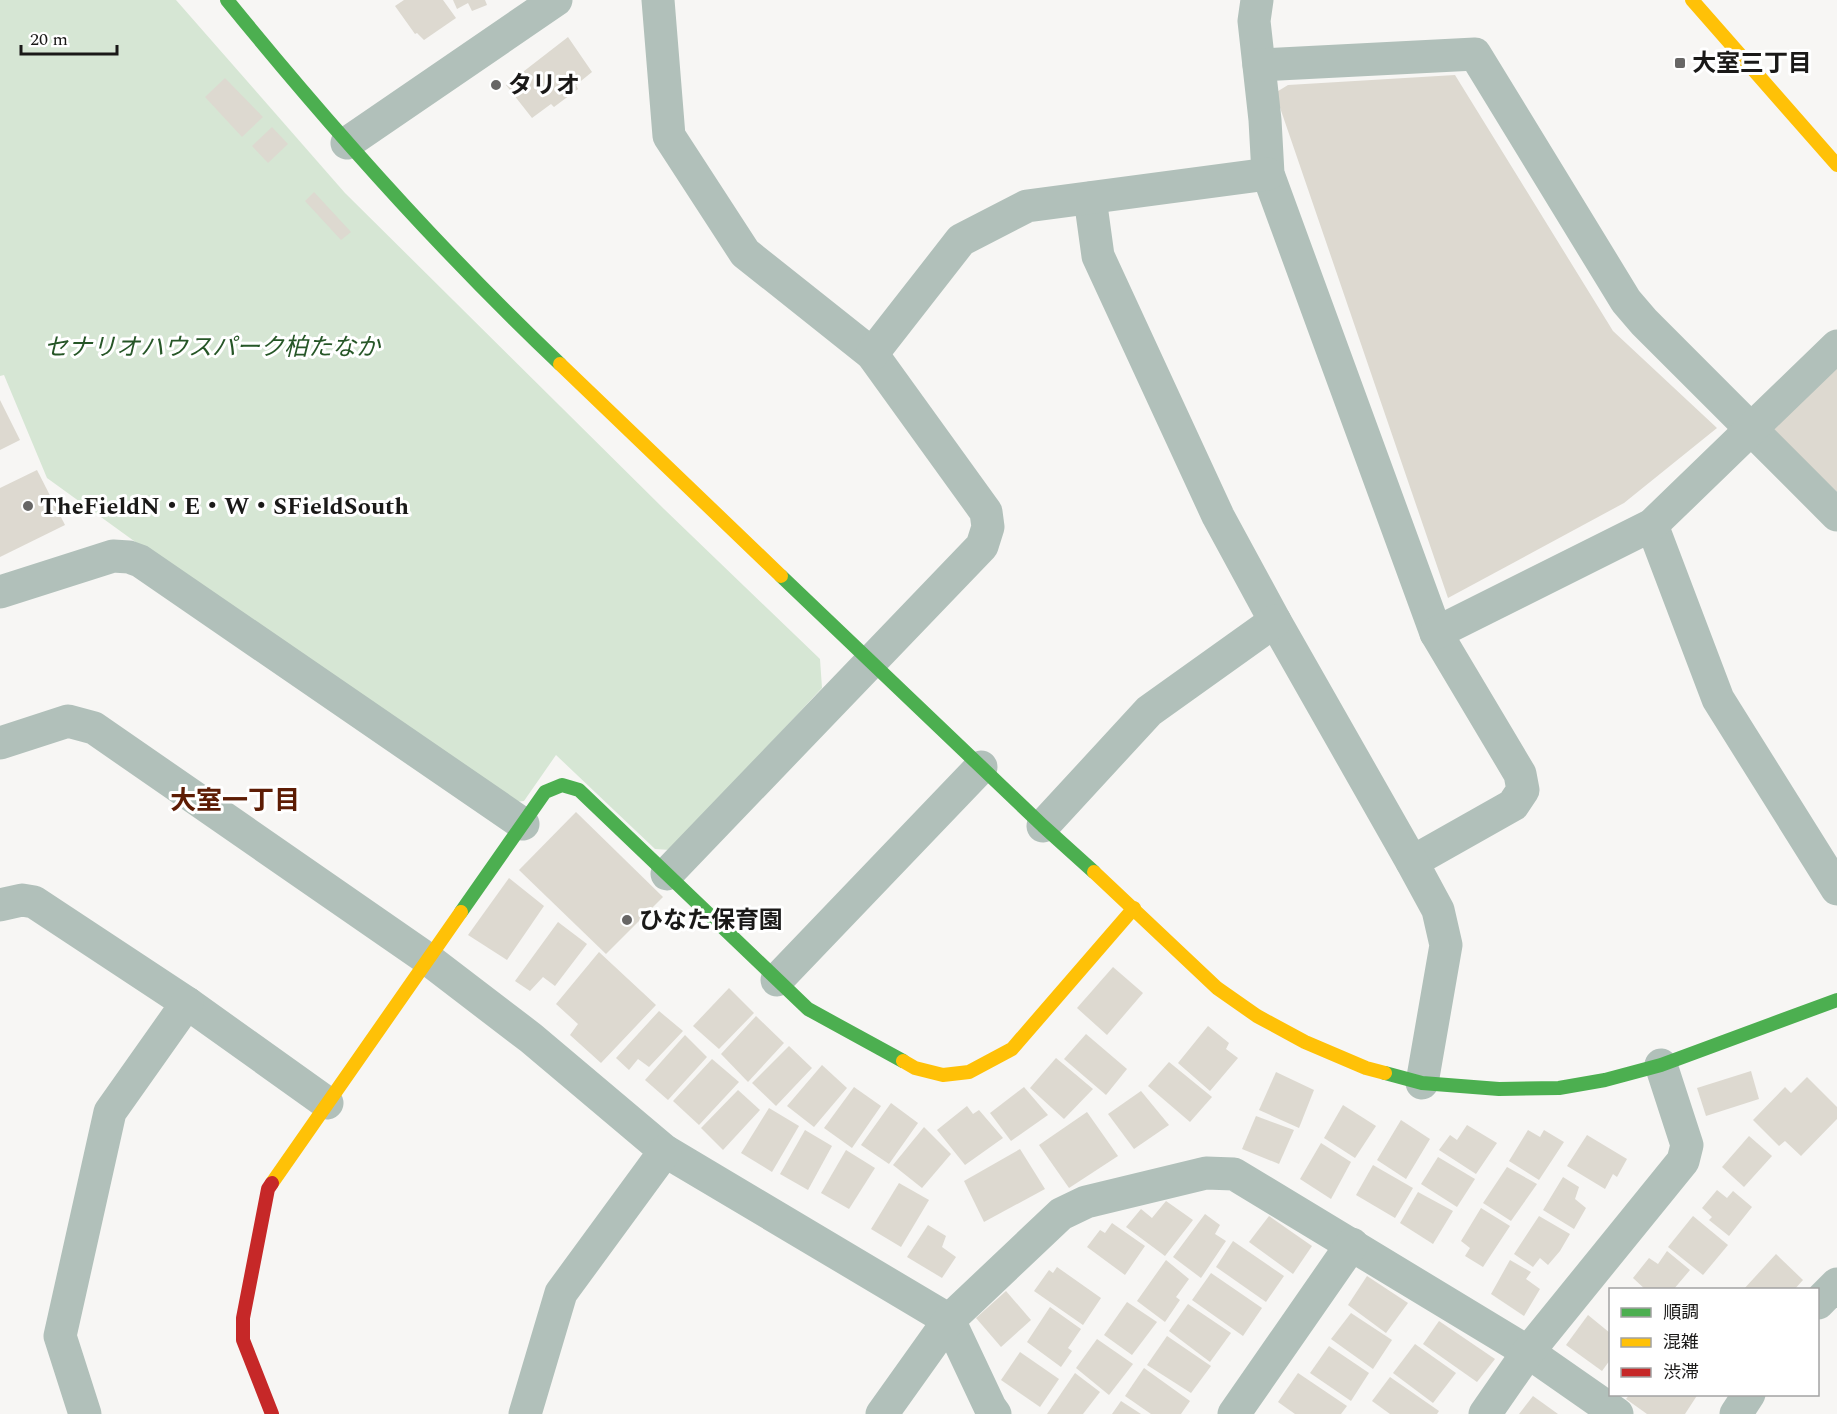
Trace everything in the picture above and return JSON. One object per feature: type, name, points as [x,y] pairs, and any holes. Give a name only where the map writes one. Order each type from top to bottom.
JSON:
[{"type":"street","points":[[226,0],[347,143],[410,213],[507,314],[1043,826],[1134,908],[1217,988],[1257,1016],[1305,1042],[1366,1068],[1422,1083],[1499,1089],[1559,1088],[1605,1080],[1661,1065],[1837,1000]]},
{"type":"street","points":[[658,0],[669,136],[745,253],[872,354],[986,512],[987,528],[982,546],[667,874]]},
{"type":"street","points":[[1257,0],[1254,21],[1265,120],[1268,174],[1436,633],[1520,774],[1523,790],[1513,805],[1412,861]]},
{"type":"street","points":[[1692,0],[1837,165]]},
{"type":"street","points":[[347,143],[548,3]]},
{"type":"street","points":[[1259,65],[1475,54],[1626,301],[1644,322],[1837,515]]},
{"type":"street","points":[[872,354],[961,240],[1027,206],[1268,174]]},
{"type":"street","points":[[1090,198],[1098,256],[1218,516],[1438,910],[1446,945],[1422,1083]]},
{"type":"street","points":[[1436,633],[1652,525],[1837,346]]},
{"type":"street","points":[[1652,525],[1718,699],[1837,889]]},
{"type":"street","points":[[0,592],[113,556],[129,556],[141,561],[523,824]]},
{"type":"street","points":[[1043,826],[1149,711],[1275,621]]},
{"type":"street","points":[[0,743],[68,721],[94,728],[429,960],[531,1038],[664,1151],[949,1320],[995,1414]]},
{"type":"street","points":[[777,980],[981,766]]},
{"type":"street","points":[[272,1414],[243,1340],[243,1318],[268,1189],[545,792],[562,785],[579,790],[808,1009],[915,1068],[943,1075],[969,1072],[1012,1049],[1134,908]]},
{"type":"street","points":[[0,905],[22,900],[34,902],[188,1003],[327,1103]]},
{"type":"street","points":[[85,1414],[60,1336],[110,1112],[188,1003]]},
{"type":"street","points":[[1485,1414],[1528,1352],[1683,1161],[1687,1144],[1661,1065]]},
{"type":"street","points":[[525,1414],[561,1293],[664,1151]]},
{"type":"street","points":[[882,1414],[949,1320],[1061,1214],[1086,1202],[1206,1173],[1234,1174],[1528,1352],[1617,1414]]},
{"type":"street","points":[[1234,1414],[1352,1244]]},
{"type":"street","points":[[1819,1302],[1837,1284]]},
{"type":"street","points":[[1736,1414],[1748,1396]]},
{"type":"green space","name":"セナリオハウスパーク柏たなか","points":[[0,0],[176,0],[345,193],[664,509],[820,659],[822,688],[671,850],[655,849],[556,755],[524,801],[508,803],[181,575],[47,478],[4,375],[0,376]]},
{"type":"building","points":[[404,0],[443,0],[456,18],[424,40],[417,33],[415,34],[395,6]]},
{"type":"building","points":[[453,0],[485,0],[487,5],[472,11],[468,3],[457,9]]},
{"type":"building","points":[[568,37],[592,72],[576,85],[578,89],[554,107],[551,104],[532,118],[506,85]]},
{"type":"building","points":[[1455,75],[1613,331],[1717,428],[1624,503],[1448,598],[1275,93],[1288,85]]},
{"type":"building","points":[[225,78],[263,117],[242,137],[205,97]]},
{"type":"building","points":[[272,127],[288,144],[268,163],[252,146]]},
{"type":"building","points":[[314,192],[351,232],[341,240],[305,201]]},
{"type":"building","points":[[1837,360],[1837,492],[1769,426]]},
{"type":"building","points":[[0,400],[20,440],[0,450]]},
{"type":"building","name":"TheFieldN・E・W・SFieldSouth","points":[[37,470],[65,525],[0,557],[0,488]]},
{"type":"building","name":"ひなた保育園","points":[[576,812],[663,897],[606,954],[519,870]]},
{"type":"building","points":[[509,878],[544,906],[507,960],[468,935]]},
{"type":"building","points":[[558,922],[587,944],[555,986],[543,977],[530,991],[515,981]]},
{"type":"building","points":[[599,952],[656,1005],[601,1063],[570,1035],[578,1024],[556,1004]]},
{"type":"building","points":[[1113,967],[1143,993],[1107,1035],[1077,1008]]},
{"type":"building","points":[[729,988],[754,1013],[719,1049],[693,1026]]},
{"type":"building","points":[[659,1011],[683,1031],[649,1067],[638,1059],[629,1070],[616,1058]]},
{"type":"building","points":[[756,1016],[784,1043],[748,1082],[721,1054]]},
{"type":"building","points":[[1208,1026],[1229,1043],[1226,1049],[1238,1058],[1210,1091],[1178,1063]]},
{"type":"building","points":[[1086,1034],[1127,1069],[1106,1095],[1064,1059]]},
{"type":"building","points":[[685,1035],[707,1057],[668,1100],[645,1080]]},
{"type":"building","points":[[789,1046],[812,1068],[776,1106],[752,1083]]},
{"type":"building","points":[[1056,1058],[1093,1089],[1064,1119],[1030,1088]]},
{"type":"building","points":[[712,1059],[739,1082],[699,1125],[673,1101]]},
{"type":"building","points":[[1169,1062],[1212,1097],[1190,1122],[1148,1086]]},
{"type":"building","points":[[822,1065],[847,1088],[814,1127],[787,1106]]},
{"type":"building","points":[[1751,1071],[1759,1099],[1706,1116],[1697,1088]]},
{"type":"building","points":[[1276,1072],[1314,1090],[1299,1128],[1259,1110]]},
{"type":"building","points":[[1807,1077],[1837,1107],[1837,1119],[1801,1156],[1785,1141],[1779,1146],[1753,1120],[1785,1087],[1791,1093]]},
{"type":"building","points":[[854,1087],[881,1106],[852,1148],[824,1128]]},
{"type":"building","points":[[1024,1087],[1048,1115],[1011,1141],[990,1113]]},
{"type":"building","points":[[738,1090],[760,1110],[723,1150],[701,1128]]},
{"type":"building","points":[[1141,1091],[1169,1125],[1134,1149],[1108,1114]]},
{"type":"building","points":[[891,1103],[918,1123],[889,1164],[861,1145]]},
{"type":"building","points":[[1343,1105],[1376,1126],[1355,1158],[1324,1138]]},
{"type":"building","points":[[967,1106],[973,1114],[979,1110],[1003,1138],[965,1165],[937,1130]]},
{"type":"building","points":[[769,1108],[799,1126],[772,1172],[741,1153]]},
{"type":"building","points":[[1087,1112],[1118,1156],[1069,1188],[1039,1145]]},
{"type":"building","points":[[1256,1116],[1294,1130],[1279,1164],[1242,1149]]},
{"type":"building","points":[[1401,1120],[1430,1139],[1406,1179],[1377,1160]]},
{"type":"building","points":[[1467,1125],[1497,1143],[1476,1174],[1439,1150],[1450,1135],[1457,1140]]},
{"type":"building","points":[[924,1127],[951,1154],[922,1188],[893,1165]]},
{"type":"building","points":[[805,1130],[832,1146],[808,1190],[780,1174]]},
{"type":"building","points":[[1528,1130],[1540,1137],[1544,1130],[1564,1142],[1539,1180],[1509,1161]]},
{"type":"building","points":[[1587,1135],[1627,1159],[1617,1177],[1613,1174],[1605,1189],[1567,1166]]},
{"type":"building","points":[[1749,1136],[1772,1156],[1744,1187],[1722,1167]]},
{"type":"building","points":[[1321,1143],[1351,1162],[1331,1199],[1300,1179]]},
{"type":"building","points":[[1020,1149],[1045,1189],[984,1222],[964,1181]]},
{"type":"building","points":[[846,1150],[875,1168],[849,1209],[821,1193]]},
{"type":"building","points":[[1438,1157],[1475,1179],[1457,1207],[1421,1184]]},
{"type":"building","points":[[1373,1165],[1413,1188],[1395,1218],[1356,1195]]},
{"type":"building","points":[[1507,1167],[1537,1184],[1511,1221],[1483,1203]]},
{"type":"building","points":[[1563,1177],[1579,1187],[1575,1199],[1586,1208],[1574,1229],[1543,1210]]},
{"type":"building","points":[[899,1183],[929,1200],[901,1247],[871,1229]]},
{"type":"building","points":[[1717,1190],[1727,1198],[1733,1191],[1752,1207],[1729,1236],[1709,1220],[1712,1217],[1702,1208]]},
{"type":"building","points":[[1418,1192],[1453,1211],[1433,1244],[1400,1223]]},
{"type":"building","points":[[1166,1201],[1193,1220],[1165,1256],[1126,1227],[1141,1209],[1152,1218]]},
{"type":"building","points":[[1481,1208],[1510,1226],[1483,1267],[1465,1256],[1470,1248],[1461,1241]]},
{"type":"building","points":[[1205,1214],[1220,1225],[1215,1234],[1226,1241],[1201,1278],[1173,1257]]},
{"type":"building","points":[[1269,1216],[1312,1246],[1293,1274],[1249,1242]]},
{"type":"building","points":[[1539,1216],[1570,1234],[1548,1265],[1540,1258],[1533,1267],[1514,1254]]},
{"type":"building","points":[[1693,1216],[1728,1245],[1703,1275],[1668,1247]]},
{"type":"building","points":[[1112,1223],[1145,1246],[1125,1275],[1087,1247],[1100,1230],[1105,1233]]},
{"type":"building","points":[[928,1225],[946,1236],[942,1247],[956,1257],[942,1278],[907,1257]]},
{"type":"building","points":[[1233,1241],[1284,1276],[1266,1302],[1216,1267]]},
{"type":"building","points":[[1667,1251],[1690,1270],[1675,1288],[1644,1288],[1633,1278],[1649,1258],[1658,1264]]},
{"type":"building","points":[[1776,1254],[1803,1280],[1796,1288],[1745,1288]]},
{"type":"building","points":[[1166,1260],[1189,1279],[1176,1297],[1180,1300],[1165,1322],[1137,1301]]},
{"type":"building","points":[[1510,1260],[1531,1272],[1526,1279],[1540,1289],[1524,1316],[1491,1294]]},
{"type":"building","points":[[1057,1267],[1101,1298],[1083,1325],[1034,1291],[1049,1270],[1053,1273]]},
{"type":"building","points":[[1211,1273],[1262,1308],[1243,1336],[1192,1300]]},
{"type":"building","points":[[1367,1276],[1408,1303],[1386,1333],[1348,1305]]},
{"type":"building","points":[[1006,1291],[1031,1320],[1001,1347],[976,1318]]},
{"type":"building","points":[[1127,1302],[1157,1322],[1132,1355],[1104,1335]]},
{"type":"building","points":[[1188,1304],[1231,1333],[1210,1362],[1169,1331]]},
{"type":"building","points":[[1050,1307],[1081,1329],[1068,1348],[1072,1351],[1061,1367],[1027,1342]]},
{"type":"building","points":[[1351,1313],[1392,1340],[1373,1369],[1331,1339]]},
{"type":"building","points":[[1588,1315],[1609,1332],[1609,1361],[1602,1371],[1566,1345]]},
{"type":"building","points":[[1439,1321],[1495,1359],[1477,1382],[1423,1344]]},
{"type":"building","points":[[1167,1336],[1211,1366],[1191,1393],[1147,1365]]},
{"type":"building","points":[[1097,1339],[1133,1364],[1109,1395],[1076,1368]]},
{"type":"building","points":[[1415,1344],[1456,1373],[1433,1403],[1393,1373]]},
{"type":"building","points":[[1329,1346],[1369,1373],[1351,1401],[1310,1373]]},
{"type":"building","points":[[1020,1352],[1059,1379],[1040,1407],[1001,1380]]},
{"type":"building","points":[[1144,1368],[1190,1401],[1181,1414],[1151,1414],[1125,1396]]},
{"type":"building","points":[[1075,1373],[1100,1392],[1083,1414],[1047,1414]]},
{"type":"building","points":[[1298,1373],[1347,1406],[1341,1414],[1295,1414],[1278,1402]]},
{"type":"building","points":[[1390,1377],[1439,1411],[1437,1414],[1390,1414],[1372,1401]]},
{"type":"building","points":[[1533,1396],[1558,1414],[1519,1414]]},
{"type":"building","points":[[1628,1396],[1697,1396],[1685,1414],[1647,1414],[1626,1399]]},
{"type":"building","points":[[1121,1401],[1141,1414],[1112,1414]]},
{"type":"traffic: fast","points":[[227,0],[346,141],[429,232],[560,364]]},
{"type":"traffic: fast","points":[[781,576],[1094,872]]},
{"type":"traffic: fast","points":[[461,912],[545,792],[562,785],[579,790],[808,1009],[903,1061]]},
{"type":"traffic: fast","points":[[1385,1073],[1422,1083],[1499,1089],[1559,1088],[1605,1080],[1661,1065],[1837,1000]]},
{"type":"traffic: slow","points":[[1692,0],[1837,165]]},
{"type":"traffic: slow","points":[[560,364],[781,576]]},
{"type":"traffic: slow","points":[[1094,872],[1217,988],[1257,1016],[1305,1042],[1366,1068],[1385,1073]]},
{"type":"traffic: slow","points":[[903,1061],[915,1068],[943,1075],[969,1072],[1012,1049],[1134,908]]},
{"type":"traffic: slow","points":[[272,1183],[461,912]]},
{"type":"traffic: jam","points":[[272,1183],[268,1189],[243,1318],[243,1340],[272,1414]]},
{"type":"place","name":"大室三丁目","points":[[1680,63]]},
{"type":"place","name":"タリオ","points":[[496,85]]},
{"type":"place","name":"TheFieldN・E・W・SFieldSouth","points":[[28,506]]},
{"type":"place","name":"ひなた保育園","points":[[627,920]]},
{"type":"district","name":"大室一丁目","points":[[235,800]]}]
